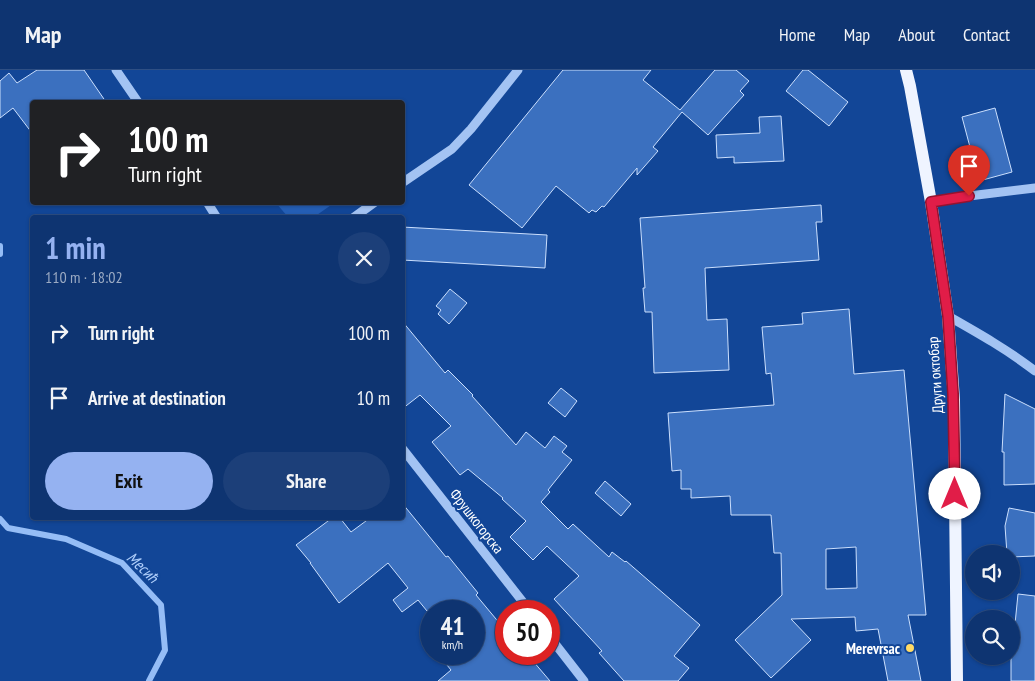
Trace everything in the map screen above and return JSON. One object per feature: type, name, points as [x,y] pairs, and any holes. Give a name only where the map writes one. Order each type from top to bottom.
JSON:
[{"type":"main road","name":"Други октобар","points":[[906,70],[931,202],[948,316],[954,429],[957,681]]},
{"type":"street","points":[[116,70],[137,100]]},
{"type":"street","points":[[405,182],[452,149],[471,129],[518,70]]},
{"type":"street","points":[[931,202],[1035,188]]},
{"type":"street","points":[[357,215],[371,205]]},
{"type":"street","points":[[948,316],[988,338],[1035,371]]},
{"type":"street","name":"Фрушкогорска","points":[[405,452],[521,600]]},
{"type":"street","points":[[560,650],[584,681]]},
{"type":"shaded area","points":[[278,205],[331,205],[317,215],[286,215]]},
{"type":"building","points":[[37,70],[84,70],[105,100],[30,100],[30,130],[13,108],[0,118],[0,81],[9,73],[17,83]]},
{"type":"building","points":[[563,70],[651,70],[643,80],[680,110],[715,70],[736,70],[749,81],[740,91],[744,95],[708,135],[682,112],[653,147],[658,151],[637,175],[637,168],[604,207],[602,206],[596,212],[592,210],[589,213],[556,186],[522,228],[469,185]]},
{"type":"building","points":[[803,70],[808,70],[848,102],[829,126],[786,91]]},
{"type":"building","points":[[995,108],[1012,172],[979,181],[962,117]]},
{"type":"building","points":[[781,116],[784,161],[734,163],[734,157],[717,158],[716,135],[760,133],[759,117]]},
{"type":"building","points":[[821,205],[822,222],[816,222],[819,260],[705,268],[707,320],[727,319],[729,370],[654,373],[652,312],[645,312],[640,218]]},
{"type":"building","points":[[405,227],[547,235],[545,268],[405,260]]},
{"type":"building","points":[[450,289],[467,303],[449,324],[438,314],[441,310],[436,306]]},
{"type":"building","points":[[849,309],[854,374],[904,370],[926,615],[908,615],[921,681],[888,681],[878,629],[856,631],[855,617],[791,619],[811,640],[771,678],[735,640],[782,595],[781,553],[774,553],[771,515],[731,515],[730,496],[691,498],[691,489],[681,489],[681,470],[672,471],[668,413],[774,405],[771,373],[766,374],[762,327],[803,324],[802,313]],"holes":[[[856,547],[857,588],[826,589],[826,549]]]},
{"type":"building","points":[[405,325],[445,373],[448,370],[473,395],[516,445],[526,432],[545,448],[554,436],[567,446],[562,452],[572,460],[541,502],[568,529],[573,524],[609,557],[612,552],[626,561],[700,625],[674,656],[689,668],[678,681],[624,681],[599,653],[602,651],[560,606],[560,600],[554,599],[579,576],[547,546],[533,560],[510,537],[526,521],[503,498],[468,469],[460,475],[432,442],[451,426],[420,395],[405,407]]},
{"type":"building","points":[[561,388],[577,401],[565,417],[548,403]]},
{"type":"building","points":[[1005,394],[1035,409],[1035,484],[1004,485],[1004,452],[1002,452]]},
{"type":"building","points":[[605,481],[631,504],[621,516],[595,493]]},
{"type":"building","points":[[405,507],[478,593],[476,595],[480,600],[420,600],[420,602],[418,600],[402,612],[393,600],[408,588],[388,563],[339,603],[296,545],[329,520],[342,520],[351,532],[367,520],[405,520]]},
{"type":"building","points":[[1009,508],[1035,513],[1035,556],[1020,557],[1020,545],[1006,545],[1005,526]]},
{"type":"building","points":[[1020,594],[1035,596],[1035,681],[1011,681],[1011,665],[1020,665],[1020,610],[1016,610]]},
{"type":"building","points":[[485,606],[495,618],[495,665],[536,665],[550,681],[438,681],[451,670],[447,665],[485,665]]},
{"type":"waterway","name":"Месић","points":[[0,246],[0,254]]},
{"type":"waterway","name":"Месић","points":[[0,519],[8,528],[66,539],[122,563],[161,605],[165,650],[149,681]]},
{"type":"place","name":"Merevrsac","points":[[910,648]]},
{"type":"route","points":[[955,494],[953,394],[948,316],[931,202],[969,196]]}]
